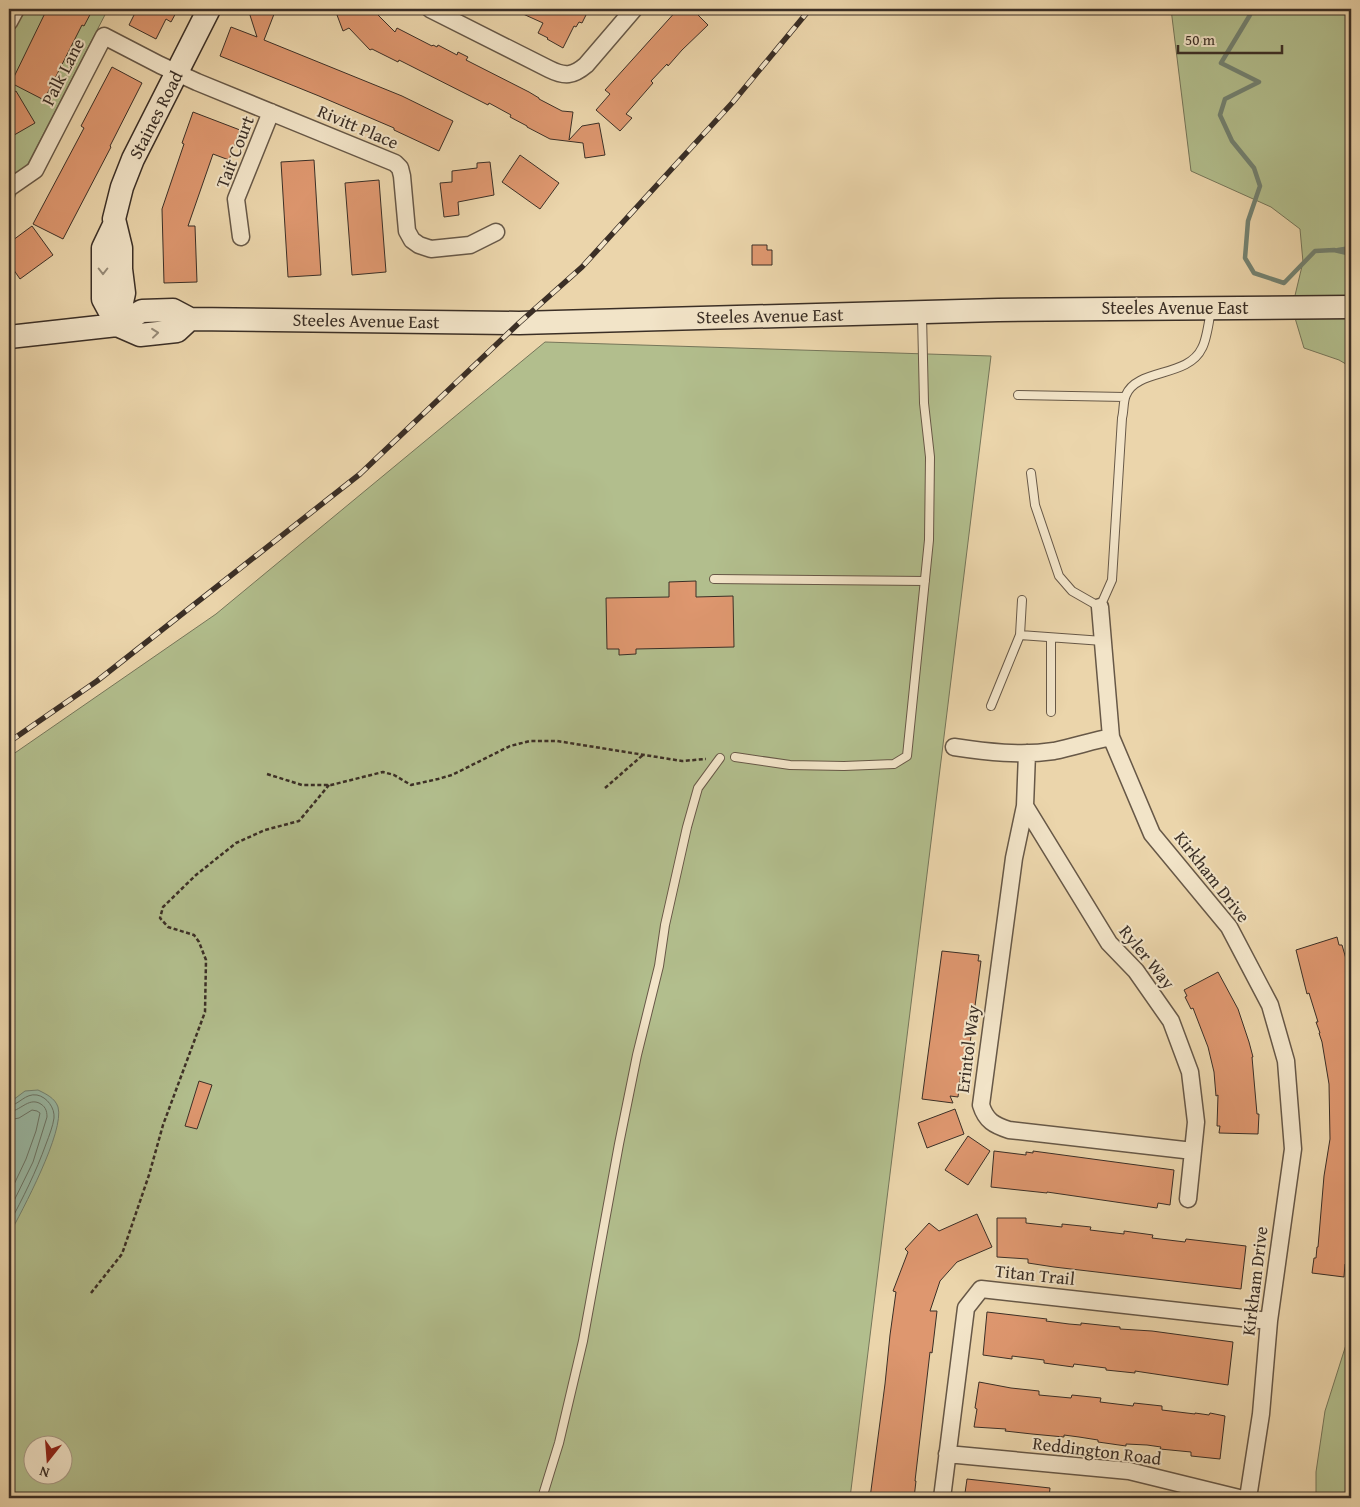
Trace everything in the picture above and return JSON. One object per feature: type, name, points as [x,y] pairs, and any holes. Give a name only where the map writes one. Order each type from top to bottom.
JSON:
[{"type":"main road","name":"Staines Road","points":[[117,325],[103,299],[102,248],[114,225],[116,206],[126,176],[209,9]]},
{"type":"main road","name":"Steeles Avenue East","points":[[9,337],[117,325],[140,335],[177,331],[190,319],[519,323],[998,310],[1351,307]]},
{"type":"street","points":[[9,22],[16,9]]},
{"type":"street","points":[[430,9],[556,73],[567,74],[577,73],[634,9]]},
{"type":"street","name":"Palk Lane","points":[[9,188],[35,170],[104,36],[177,73]]},
{"type":"street","name":"Rivitt Place","points":[[177,73],[395,163],[400,168],[402,176],[407,231],[412,240],[419,245],[431,249],[470,245],[496,232]]},
{"type":"street","name":"Tait Court","points":[[241,237],[236,199],[271,112]]},
{"type":"street","name":"Kirkham Drive","points":[[1100,607],[1111,737],[1152,834],[1228,927],[1270,1005],[1286,1061],[1293,1149],[1269,1321],[1261,1414],[1248,1498]]},
{"type":"street","points":[[954,747],[1000,753],[1027,753],[1054,751],[1111,737]]},
{"type":"street","points":[[1025,806],[1027,753]]},
{"type":"street","name":"Erintol Way","points":[[1025,806],[1014,858],[999,969],[981,1105],[984,1115],[1000,1127],[1009,1130],[1193,1151]]},
{"type":"street","name":"Ryler Way","points":[[1025,806],[1109,943],[1136,971],[1172,1020],[1190,1072],[1196,1122],[1188,1199]]},
{"type":"street","name":"Titan Trail","points":[[942,1498],[966,1308],[981,1290],[1269,1321]]},
{"type":"street","name":"Reddington Road","points":[[947,1454],[1130,1471],[1239,1498]]},
{"type":"lane","points":[[1031,473],[1035,505],[1059,576],[1072,591],[1100,607],[1112,580],[1122,418],[1125,397],[1129,390],[1144,378],[1180,368],[1194,358],[1202,348],[1211,308]]},
{"type":"lane","points":[[735,757],[790,765],[844,766],[894,764],[907,756],[929,540],[930,457],[924,403],[922,313]]},
{"type":"lane","points":[[1018,395],[1125,397]]},
{"type":"lane","points":[[714,578],[924,581]]},
{"type":"lane","points":[[991,706],[1020,635],[1022,600]]},
{"type":"lane","points":[[1020,635],[1103,641]]},
{"type":"lane","points":[[1051,638],[1051,712]]},
{"type":"lane","points":[[542,1498],[559,1443],[583,1341],[637,1055],[659,966],[665,925],[687,827],[698,788],[720,758]]},
{"type":"path","points":[[267,774],[302,785],[329,785],[383,772],[394,775],[410,785],[438,779],[468,767],[510,746],[530,741],[557,741],[682,761],[720,758]]},
{"type":"path","points":[[605,788],[644,754]]},
{"type":"path","points":[[91,1293],[122,1254],[163,1125],[205,1012],[206,960],[199,942],[194,936],[168,927],[160,918],[163,907],[196,875],[236,843],[265,830],[299,821],[329,785]]},
{"type":"shaded area","points":[[9,9],[108,9],[22,175],[9,215]]},
{"type":"shaded area","points":[[1171,9],[1351,9],[1351,367],[1339,360],[1304,348],[1292,308],[1303,262],[1300,229],[1271,207],[1191,171]]},
{"type":"shaded area","points":[[545,342],[991,356],[850,1498],[9,1498],[9,757],[216,614]]},
{"type":"shaded area","points":[[1351,1329],[1351,1498],[1316,1498],[1316,1472],[1325,1411]]},
{"type":"water","points":[[38,1090],[55,1101],[58,1107],[55,1134],[41,1171],[9,1235],[9,1103],[25,1091]]},
{"type":"building","points":[[47,9],[93,9],[84,26],[82,25],[44,100],[11,83]]},
{"type":"building","points":[[137,9],[178,9],[171,22],[166,19],[156,39],[129,25]]},
{"type":"building","points":[[248,9],[276,9],[264,40],[402,96],[453,121],[439,151],[394,130],[394,128],[220,56],[231,27],[257,37]]},
{"type":"building","points":[[338,9],[372,9],[395,32],[397,28],[432,46],[437,47],[438,45],[457,55],[458,52],[468,57],[466,60],[562,111],[573,112],[569,140],[582,126],[599,123],[605,155],[585,158],[583,143],[550,139],[489,103],[488,105],[399,60],[398,62],[372,49],[370,50],[349,28],[343,31],[337,15],[340,13]]},
{"type":"building","points":[[512,9],[589,9],[582,23],[579,22],[576,27],[574,26],[563,48],[538,33],[543,23]]},
{"type":"building","points":[[678,9],[692,9],[708,25],[651,81],[653,83],[626,114],[632,118],[620,131],[596,110],[610,94],[605,90]]},
{"type":"building","points":[[112,67],[142,83],[63,239],[33,224],[84,128],[81,126]]},
{"type":"building","points":[[16,91],[35,123],[9,138],[9,95]]},
{"type":"building","points":[[193,112],[240,130],[229,160],[213,154],[188,226],[195,226],[197,282],[164,283],[162,209]]},
{"type":"building","points":[[520,155],[559,183],[540,209],[502,182]]},
{"type":"building","points":[[314,160],[321,275],[288,277],[281,162]]},
{"type":"building","points":[[490,162],[494,195],[458,202],[459,215],[444,217],[440,183],[452,182],[452,171],[477,168],[477,163]]},
{"type":"building","points":[[379,180],[386,272],[352,275],[345,183]]},
{"type":"building","points":[[32,226],[53,255],[20,279],[9,263],[9,243]]},
{"type":"building","points":[[752,245],[767,245],[767,250],[772,250],[772,265],[752,265]]},
{"type":"building","points":[[696,581],[696,597],[733,596],[734,647],[636,649],[636,654],[619,655],[619,649],[607,649],[606,598],[669,597],[669,582]]},
{"type":"building","points":[[1337,937],[1339,945],[1342,945],[1351,976],[1351,1251],[1350,1265],[1345,1264],[1344,1277],[1312,1273],[1318,1247],[1324,1176],[1330,1139],[1329,1084],[1322,1042],[1316,1022],[1318,1022],[1309,993],[1307,994],[1296,950]]},
{"type":"building","points":[[942,951],[979,955],[978,961],[981,961],[967,1066],[964,1074],[961,1073],[958,1097],[950,1096],[953,1103],[922,1099]]},
{"type":"building","points":[[1218,972],[1238,1009],[1253,1057],[1257,1114],[1259,1114],[1258,1134],[1219,1133],[1220,1126],[1217,1126],[1218,1095],[1216,1096],[1214,1072],[1208,1047],[1193,1008],[1191,1009],[1185,997],[1187,996],[1184,990]]},
{"type":"building","points":[[199,1081],[212,1085],[197,1129],[185,1126]]},
{"type":"building","points":[[955,1109],[964,1134],[927,1148],[918,1123]]},
{"type":"building","points":[[968,1136],[990,1151],[968,1185],[945,1170]]},
{"type":"building","points":[[994,1151],[1026,1155],[1026,1152],[1033,1153],[1033,1151],[1174,1170],[1170,1205],[1158,1203],[1157,1208],[1047,1192],[991,1187]]},
{"type":"building","points":[[977,1214],[992,1247],[957,1262],[940,1281],[930,1311],[937,1311],[932,1353],[930,1352],[914,1498],[870,1498],[896,1292],[893,1291],[908,1252],[905,1249],[929,1223],[939,1231]]},
{"type":"building","points":[[997,1218],[1026,1218],[1026,1223],[1062,1227],[1062,1224],[1091,1227],[1090,1230],[1124,1234],[1124,1231],[1153,1235],[1152,1238],[1185,1242],[1186,1239],[1246,1246],[1241,1289],[1054,1267],[1028,1263],[1028,1259],[997,1257]]},
{"type":"building","points":[[987,1312],[1047,1319],[1046,1321],[1069,1324],[1081,1325],[1081,1323],[1120,1327],[1120,1329],[1152,1331],[1233,1342],[1228,1385],[1135,1371],[1135,1373],[1106,1370],[1106,1368],[1074,1364],[1073,1367],[1044,1363],[1044,1360],[1012,1356],[1012,1359],[983,1355]]},
{"type":"building","points":[[979,1382],[1039,1391],[1039,1395],[1071,1398],[1072,1395],[1101,1398],[1100,1402],[1133,1406],[1134,1403],[1162,1406],[1162,1410],[1209,1415],[1210,1413],[1225,1416],[1220,1459],[1191,1456],[1191,1452],[1160,1449],[1161,1447],[1147,1445],[1126,1444],[1126,1446],[1064,1435],[1064,1437],[1005,1431],[1006,1429],[974,1427]]},
{"type":"building","points":[[967,1479],[1050,1488],[1049,1498],[966,1498]]},
{"type":"waterway","points":[[1248,9],[1250,15],[1221,63],[1259,82],[1225,99],[1220,115],[1232,141],[1254,168],[1260,186],[1248,221],[1245,258],[1254,273],[1284,283],[1315,251],[1334,250],[1351,254]]},
{"type":"waterway","points":[[1338,250],[1351,248]]},
{"type":"railway","points":[[9,742],[97,681],[360,474],[519,323],[582,267],[733,102],[810,9]]}]
